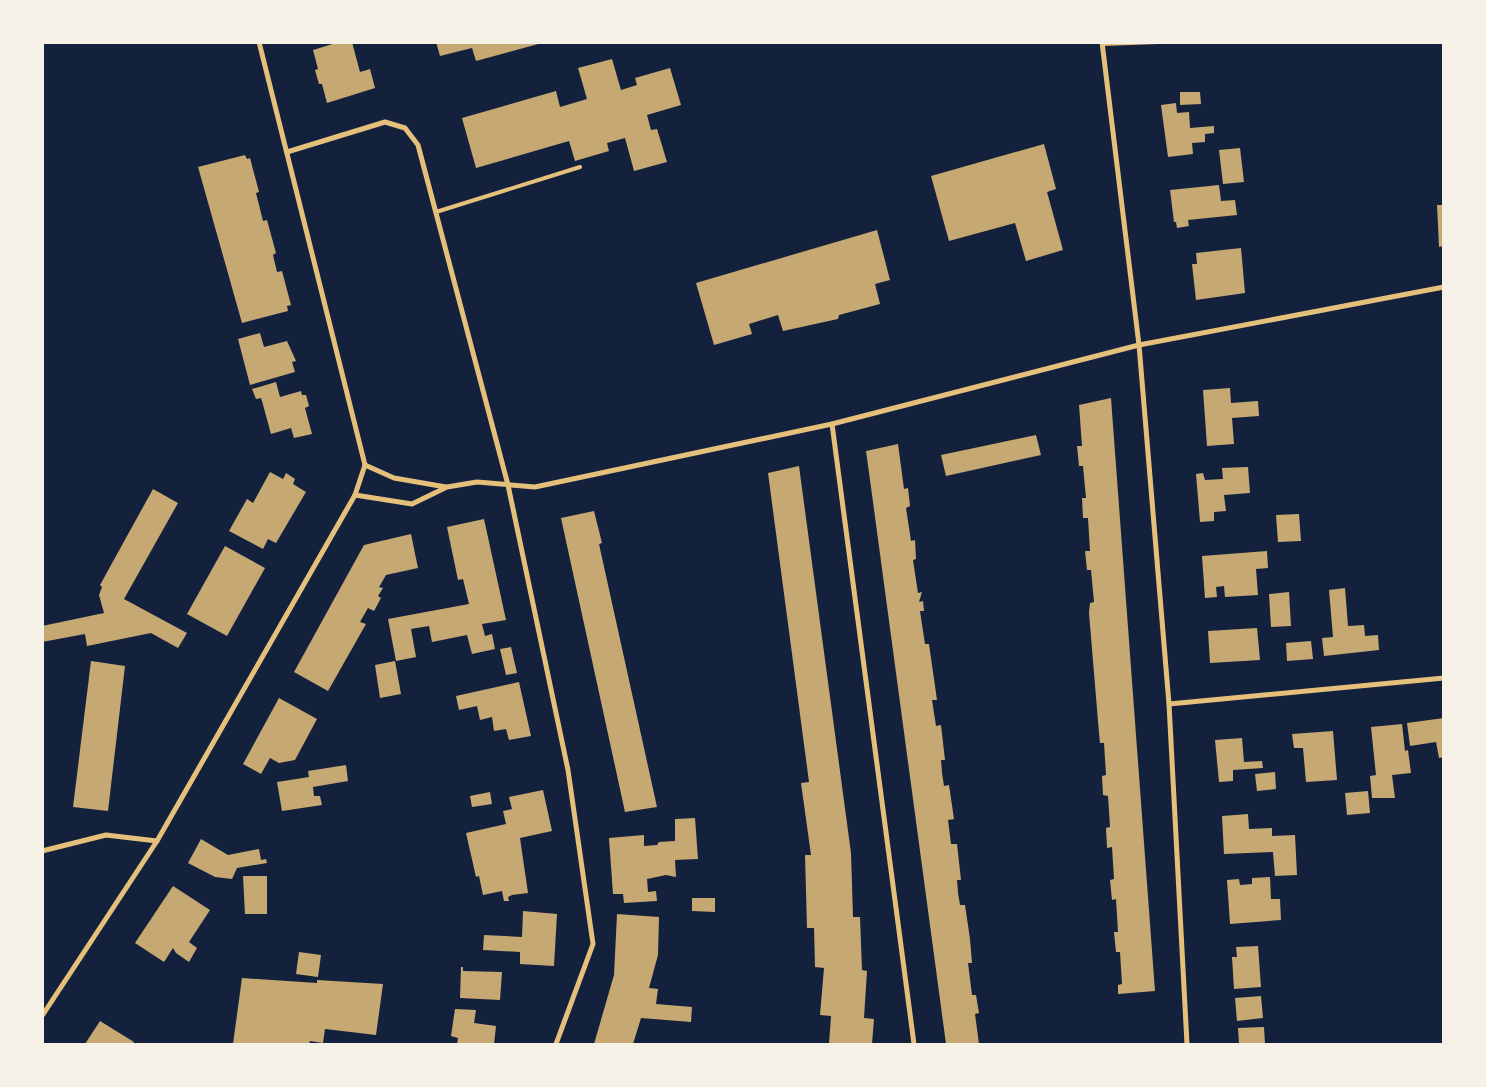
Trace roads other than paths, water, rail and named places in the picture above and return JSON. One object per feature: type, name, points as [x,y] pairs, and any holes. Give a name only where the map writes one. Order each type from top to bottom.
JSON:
[{"type":"street","points":[[42,1016],[157,841],[355,495],[365,465],[259,42]]},
{"type":"street","points":[[1102,43],[1138,345],[1169,704],[1187,1044]]},
{"type":"street","points":[[287,152],[385,122],[405,128],[418,145],[508,485],[568,770],[593,944],[556,1044]]},
{"type":"street","points":[[355,495],[412,504],[447,487],[477,482],[535,487],[832,424],[1138,345],[1444,287]]},
{"type":"street","points":[[832,424],[914,1044]]},
{"type":"street","points":[[365,465],[394,478],[447,487]]},
{"type":"street","points":[[1169,704],[1444,678]]},
{"type":"street","points":[[42,851],[106,835],[157,841]]},
{"type":"lane","points":[[1102,43],[1159,42]]},
{"type":"lane","points":[[436,212],[580,167]]}]
